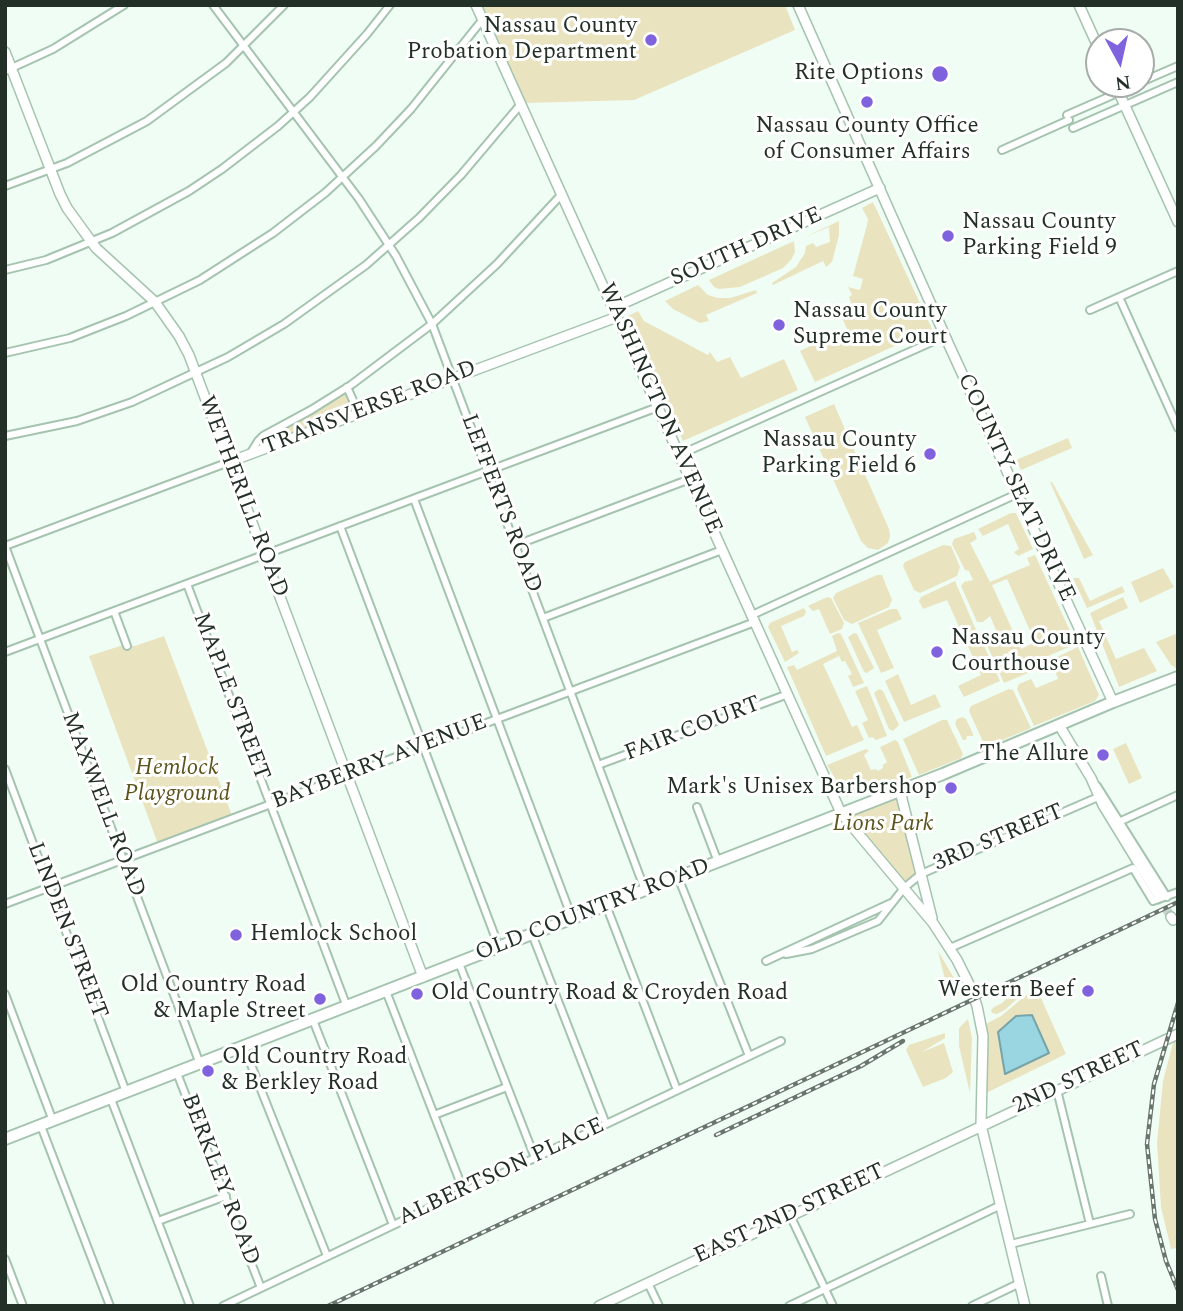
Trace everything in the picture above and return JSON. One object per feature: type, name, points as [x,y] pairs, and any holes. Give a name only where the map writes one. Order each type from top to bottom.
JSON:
[{"type":"main road","name":"OLD COUNTRY ROAD","points":[[5,1139],[900,791],[1178,677]]},
{"type":"street","points":[[8,70],[53,49],[124,5]]},
{"type":"street","name":"LEFFERTS ROAD","points":[[213,5],[343,177],[389,245],[432,324],[645,890]]},
{"type":"street","points":[[5,186],[51,170],[105,145],[146,121],[198,85],[244,46],[284,5]]},
{"type":"street","points":[[5,270],[46,260],[92,241],[189,191],[244,153],[293,112],[335,71],[390,5]]},
{"type":"street","name":"WASHINGTON AVENUE","points":[[476,5],[841,813],[933,923],[950,948],[972,992],[982,1031],[981,1125],[1025,1306]]},
{"type":"street","name":"COUNTY SEAT DRIVE","points":[[798,5],[945,336],[1113,702]]},
{"type":"street","points":[[1079,5],[1089,28]]},
{"type":"street","points":[[5,353],[70,338],[155,302],[200,280],[250,249],[304,210],[343,177],[411,109],[482,19]]},
{"type":"street","name":"WETHERILL ROAD","points":[[5,52],[8,70],[67,208],[96,248],[155,302],[179,336],[423,977]]},
{"type":"street","points":[[1155,76],[1178,66]]},
{"type":"street","points":[[1073,128],[1178,82]]},
{"type":"street","points":[[1002,150],[1100,98]]},
{"type":"street","points":[[1121,98],[1178,222]]},
{"type":"street","points":[[5,436],[56,427],[109,411],[195,373],[284,324],[337,288],[389,245],[461,175],[521,104]]},
{"type":"street","name":"SOUTH DRIVE","points":[[615,313],[880,188]]},
{"type":"street","points":[[250,454],[263,436],[347,387],[432,324],[497,264],[562,194]]},
{"type":"street","points":[[1090,310],[1178,271]]},
{"type":"street","points":[[1119,297],[1178,428]]},
{"type":"street","name":"TRANSVERSE ROAD","points":[[5,546],[359,414],[615,313]]},
{"type":"street","points":[[680,455],[945,336]]},
{"type":"street","points":[[347,387],[359,414]]},
{"type":"street","points":[[5,652],[658,407]]},
{"type":"street","points":[[516,545],[690,479]]},
{"type":"street","name":"BAYBERRY AVENUE","points":[[5,904],[571,692],[753,619],[1019,493]]},
{"type":"street","points":[[414,499],[572,919]]},
{"type":"street","points":[[340,526],[499,947]]},
{"type":"street","name":"MAXWELL ROAD","points":[[5,546],[200,1064]]},
{"type":"street","points":[[543,618],[722,550]]},
{"type":"street","name":"MAPLE STREET","points":[[187,584],[347,1006]]},
{"type":"street","points":[[114,611],[127,646]]},
{"type":"street","name":"FAIR COURT","points":[[598,765],[788,694]]},
{"type":"street","points":[[1059,725],[1098,797],[1163,896]]},
{"type":"street","name":"LINDEN STREET","points":[[5,769],[126,1093]]},
{"type":"street","points":[[1090,778],[1102,791],[1121,821],[1163,896]]},
{"type":"street","points":[[900,791],[933,923]]},
{"type":"street","points":[[1121,821],[1178,794]]},
{"type":"street","name":"3RD STREET","points":[[766,961],[786,954],[897,899],[904,888],[921,873],[1098,797]]},
{"type":"street","points":[[697,807],[718,862]]},
{"type":"street","points":[[950,948],[1133,868],[1153,900],[1157,901],[1163,896],[1178,892]]},
{"type":"street","points":[[678,877],[749,1056]]},
{"type":"street","points":[[606,905],[677,1090]]},
{"type":"street","points":[[532,934],[606,1124]]},
{"type":"street","points":[[459,962],[535,1157]]},
{"type":"street","points":[[386,991],[464,1192]]},
{"type":"street","points":[[5,993],[53,1121]]},
{"type":"street","points":[[313,1020],[393,1225]]},
{"type":"street","name":"2ND STREET","points":[[981,1125],[1178,1034]]},
{"type":"street","name":"ALBERTSON PLACE","points":[[223,1306],[781,1041]]},
{"type":"street","points":[[244,1047],[327,1256]]},
{"type":"street","name":"BERKLEY ROAD","points":[[177,1073],[261,1288]]},
{"type":"street","points":[[434,1115],[508,1087]]},
{"type":"street","points":[[1057,1090],[1090,1224]]},
{"type":"street","points":[[111,1099],[190,1306]]},
{"type":"street","name":"EAST 2ND STREET","points":[[599,1306],[981,1125]]},
{"type":"street","points":[[41,1126],[110,1306]]},
{"type":"street","points":[[158,1222],[226,1196]]},
{"type":"street","points":[[789,1306],[1001,1205]]},
{"type":"street","points":[[1011,1244],[1130,1214]]},
{"type":"street","points":[[790,1215],[833,1306]]},
{"type":"street","points":[[5,1259],[23,1306]]},
{"type":"street","points":[[1101,1276],[1108,1306]]},
{"type":"street","points":[[648,1283],[659,1306]]},
{"type":"street","points":[[972,1306],[1020,1283]]},
{"type":"green space","points":[[480,5],[785,5],[795,30],[634,100],[526,103]]},
{"type":"green space","points":[[873,202],[932,329],[815,382],[800,351],[847,329],[838,309],[851,303],[849,297],[852,295],[848,287],[860,290],[863,279],[853,276],[868,219],[862,208]]},
{"type":"green space","points":[[839,221],[839,235],[832,262],[826,267],[823,261],[773,285],[772,283],[796,267],[805,253],[806,246],[813,243],[816,247],[830,242],[829,227],[805,237]]},
{"type":"green space","points":[[794,241],[795,252],[783,268],[740,287],[719,289],[709,280]]},
{"type":"green space","points":[[698,285],[708,295],[718,298],[730,298],[756,290],[757,293],[706,315],[709,321],[700,323],[673,309],[665,301]]},
{"type":"green space","points":[[638,311],[644,321],[708,355],[710,352],[717,362],[730,357],[741,378],[784,359],[798,390],[683,441],[628,316]]},
{"type":"green space","points":[[347,387],[359,413],[250,454],[258,441]]},
{"type":"green space","points":[[834,404],[889,529],[888,543],[878,550],[868,548],[861,541],[805,417]]},
{"type":"green space","points":[[1068,438],[1072,448],[1021,470],[1016,460]]},
{"type":"green space","points":[[1052,482],[1093,555],[1084,559]]},
{"type":"green space","points":[[1016,513],[1033,549],[1018,556],[1014,552],[1019,549],[1008,524],[983,536],[978,529]]},
{"type":"green space","points":[[974,532],[977,539],[970,543],[990,582],[1030,565],[1027,558],[1035,555],[1076,644],[1025,666],[1028,673],[1004,683],[987,645],[991,638],[999,637],[990,616],[983,622],[977,622],[961,586],[964,582],[973,580],[952,544],[954,539]],"holes":[[[1007,579],[1035,642],[1021,649],[992,585]]]},
{"type":"green space","points":[[943,545],[951,546],[960,567],[957,576],[920,593],[914,590],[903,566],[905,562]]},
{"type":"green space","points":[[1163,568],[1174,587],[1140,603],[1131,582]]},
{"type":"green space","points":[[882,575],[892,600],[889,607],[852,624],[844,620],[833,598],[836,593]]},
{"type":"green space","points":[[1073,578],[1079,578],[1090,601],[1122,586],[1125,592],[1087,608]]},
{"type":"green space","points":[[955,581],[976,630],[966,635],[969,642],[980,637],[1000,681],[964,697],[958,686],[981,675],[947,600],[923,609],[919,601],[921,597]]},
{"type":"green space","points":[[827,597],[831,598],[844,623],[842,629],[830,634],[819,609],[813,611],[808,606]]},
{"type":"green space","points":[[1123,597],[1128,608],[1099,621],[1116,659],[1144,648],[1157,671],[1119,687],[1090,613]]},
{"type":"green space","points":[[804,608],[804,616],[781,626],[792,652],[797,650],[799,653],[785,662],[768,627],[770,623]]},
{"type":"green space","points":[[897,609],[902,619],[877,630],[894,668],[881,673],[858,623]]},
{"type":"green space","points":[[1178,633],[1178,669],[1171,665],[1156,642]]},
{"type":"green space","points":[[841,634],[864,683],[853,687],[848,676],[852,674],[839,656],[823,664],[852,727],[857,725],[864,740],[826,756],[787,667],[794,665],[797,670],[837,651],[832,636]]},
{"type":"green space","points":[[857,634],[874,668],[867,673],[864,672],[848,637]]},
{"type":"green space","name":"Hemlock Playground","points":[[164,636],[233,818],[158,844],[89,656],[120,646],[135,646]]},
{"type":"green space","points":[[1078,647],[1099,695],[1095,701],[1034,726],[1017,689],[1019,684],[1031,679],[1036,688],[1058,679],[1051,660]]},
{"type":"green space","points":[[898,674],[911,705],[935,694],[941,707],[904,722],[885,681]]},
{"type":"green space","points":[[867,686],[887,736],[876,740],[869,738],[862,723],[868,720],[855,691]]},
{"type":"green space","points":[[879,689],[883,691],[899,725],[893,731],[889,729],[874,693]]},
{"type":"green space","points":[[1009,689],[1013,690],[1031,728],[988,746],[984,744],[969,711],[971,706]]},
{"type":"green space","points":[[957,719],[966,719],[973,734],[967,736],[966,740],[963,740],[955,724]]},
{"type":"green space","points":[[947,720],[963,754],[961,758],[919,775],[903,739]]},
{"type":"green space","points":[[895,740],[912,777],[846,797],[827,765],[866,749],[869,751],[864,755],[871,770],[878,771],[887,762],[880,747]]},
{"type":"green space","points":[[1126,743],[1142,778],[1129,784],[1113,749]]},
{"type":"green space","name":"Lions Park","points":[[900,791],[921,874],[904,888],[841,813]]},
{"type":"green space","points":[[938,951],[957,983],[960,995],[954,993],[946,984]]},
{"type":"green space","points":[[1036,987],[1066,1054],[982,1095],[982,1026],[1001,1016]]},
{"type":"green space","points":[[1019,994],[1006,1009],[997,1014],[992,1013],[994,1007],[1010,995]]},
{"type":"green space","points":[[968,1019],[972,1038],[970,1093],[959,1046],[959,1028]]},
{"type":"green space","points":[[945,1033],[945,1038],[922,1052],[944,1043],[953,1072],[946,1078],[923,1087],[906,1050],[909,1045]]},
{"type":"green space","points":[[1178,1033],[1178,1248],[1171,1249],[1161,1207],[1157,1143],[1163,1081],[1175,1035]]},
{"type":"water","points":[[1032,1015],[1049,1053],[1005,1074],[998,1032],[1016,1016]]},
{"type":"tunnel","points":[[1158,895],[1171,917]]},
{"type":"railway","points":[[328,1306],[1178,902]]},
{"type":"railway","points":[[1178,1003],[1154,1084],[1147,1144],[1155,1219],[1166,1261],[1178,1290]]},
{"type":"railway","points":[[716,1135],[861,1066],[903,1041]]},
{"type":"place","name":"Nassau County Probation Department","points":[[651,40]]},
{"type":"place","name":"Rite Options","points":[[940,74]]},
{"type":"place","name":"Nassau County Office of Consumer Affairs","points":[[867,102]]},
{"type":"place","name":"Nassau County Parking Field 9","points":[[948,236]]},
{"type":"place","name":"Nassau County Supreme Court","points":[[779,325]]},
{"type":"place","name":"Nassau County Parking Field 6","points":[[930,454]]},
{"type":"place","name":"Nassau County Courthouse","points":[[937,652]]},
{"type":"place","name":"The Allure","points":[[1103,755]]},
{"type":"place","name":"Mark's Unisex Barbershop","points":[[951,788]]},
{"type":"place","name":"Hemlock School","points":[[236,935]]},
{"type":"place","name":"Western Beef","points":[[1088,991]]},
{"type":"place","name":"Old Country Road & Croyden Road","points":[[417,994]]},
{"type":"place","name":"Old Country Road & Maple Street","points":[[320,999]]},
{"type":"place","name":"Old Country Road & Berkley Road","points":[[208,1071]]}]
